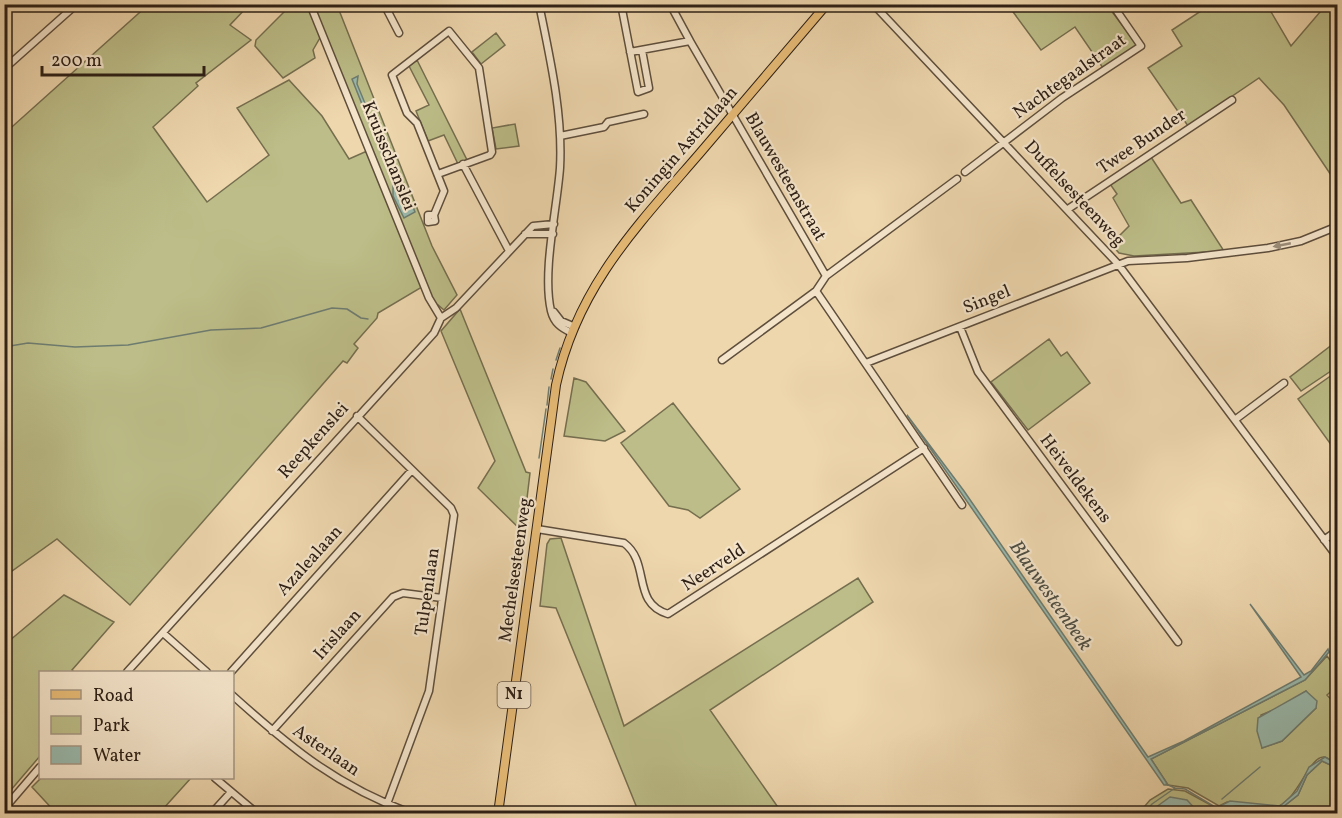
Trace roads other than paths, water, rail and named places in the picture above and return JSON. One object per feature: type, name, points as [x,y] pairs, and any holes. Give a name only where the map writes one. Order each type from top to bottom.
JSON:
[{"type":"main road","name":"Koningin Astridlaan","points":[[573,330],[587,299],[616,250],[827,4]]},
{"type":"main road","name":"Mechelsesteenweg","points":[[498,813],[556,385],[573,330]]},
{"type":"street","points":[[4,69],[76,4]]},
{"type":"street","name":"Kruisschanslei","points":[[310,4],[429,298],[441,318]]},
{"type":"street","points":[[384,4],[399,33]]},
{"type":"street","points":[[539,4],[557,104],[560,136],[550,304],[558,324],[573,330]]},
{"type":"street","points":[[621,4],[638,92],[650,87],[642,50]]},
{"type":"street","name":"Blauwesteenstraat","points":[[670,4],[826,276]]},
{"type":"street","name":"Duffelsesteenweg","points":[[873,4],[1118,264],[1338,558]]},
{"type":"street","name":"Nachtegaalstraat","points":[[1004,142],[1062,98],[1141,46],[1112,4]]},
{"type":"street","points":[[434,215],[444,193],[438,174],[392,75],[449,31],[479,69],[492,152],[490,155],[438,174]]},
{"type":"street","points":[[630,52],[690,41]]},
{"type":"street","name":"Twee Bunder","points":[[1068,209],[1232,100]]},
{"type":"street","points":[[560,136],[604,127],[608,122],[644,114]]},
{"type":"street","points":[[965,172],[1004,142]]},
{"type":"street","points":[[463,164],[508,249]]},
{"type":"street","points":[[722,360],[816,291],[826,276],[957,179]]},
{"type":"street","name":"Reepkenslei","points":[[128,671],[434,333],[441,318],[456,308],[508,249],[533,226],[554,224]]},
{"type":"street","name":"Singel","points":[[866,363],[1130,260],[1186,258],[1268,248],[1301,241],[1338,226]]},
{"type":"street","points":[[525,234],[554,234]]},
{"type":"street","points":[[816,291],[962,505]]},
{"type":"street","name":"Heiveldekens","points":[[960,327],[978,372],[1178,642]]},
{"type":"street","points":[[1236,419],[1284,383]]},
{"type":"street","name":"Tulpenlaan","points":[[357,416],[453,513],[427,699],[387,804]]},
{"type":"street","name":"Neerveld","points":[[537,529],[624,543],[636,557],[648,602],[655,610],[668,614],[924,448]]},
{"type":"street","name":"Azalealaan","points":[[232,671],[412,470]]},
{"type":"street","points":[[1324,540],[1338,530]]},
{"type":"street","name":"Irislaan","points":[[272,731],[393,597],[404,593],[442,598]]},
{"type":"street","points":[[163,633],[206,671]]},
{"type":"street","name":"Asterlaan","points":[[234,698],[272,731],[329,775],[387,804],[413,813]]},
{"type":"street","points":[[4,809],[39,769]]},
{"type":"street","points":[[217,779],[258,813]]},
{"type":"street","points":[[211,813],[231,792]]},
{"type":"water","points":[[358,76],[357,84],[397,181],[408,195],[415,212],[404,218],[393,196],[393,182],[352,79]]},
{"type":"water","points":[[907,415],[964,491],[1148,757],[1184,741],[1301,677],[1250,604],[1304,675],[1311,671],[1328,649],[1329,652],[1305,680],[1151,759],[1168,785],[1164,785]]},
{"type":"water","points":[[1306,691],[1317,701],[1316,708],[1282,741],[1262,748],[1257,731],[1258,718]]},
{"type":"water","points":[[1325,757],[1337,764],[1337,768],[1322,761],[1307,775],[1298,795],[1279,810],[1262,811],[1236,806],[1218,813],[1220,806],[1230,801],[1280,806],[1297,791],[1309,767]]},
{"type":"water","points":[[1170,797],[1187,800],[1199,813],[1148,813]]},
{"type":"waterway","points":[[4,347],[28,343],[75,347],[128,345],[211,330],[261,328],[332,308],[347,309],[361,318],[368,319]]},
{"type":"waterway","points":[[556,360],[560,348]]},
{"type":"waterway","points":[[551,379],[553,369]]},
{"type":"waterway","points":[[547,405],[549,387]]},
{"type":"waterway","points":[[539,458],[546,409]]},
{"type":"waterway","points":[[1222,799],[1260,767]]},
{"type":"waterway","name":"Blauwesteenbeek","points":[[1166,784],[1175,788]]},
{"type":"waterway","name":"Blauwesteenbeek","points":[[1144,814],[1152,804],[1175,788],[1185,789],[1215,807]]}]
